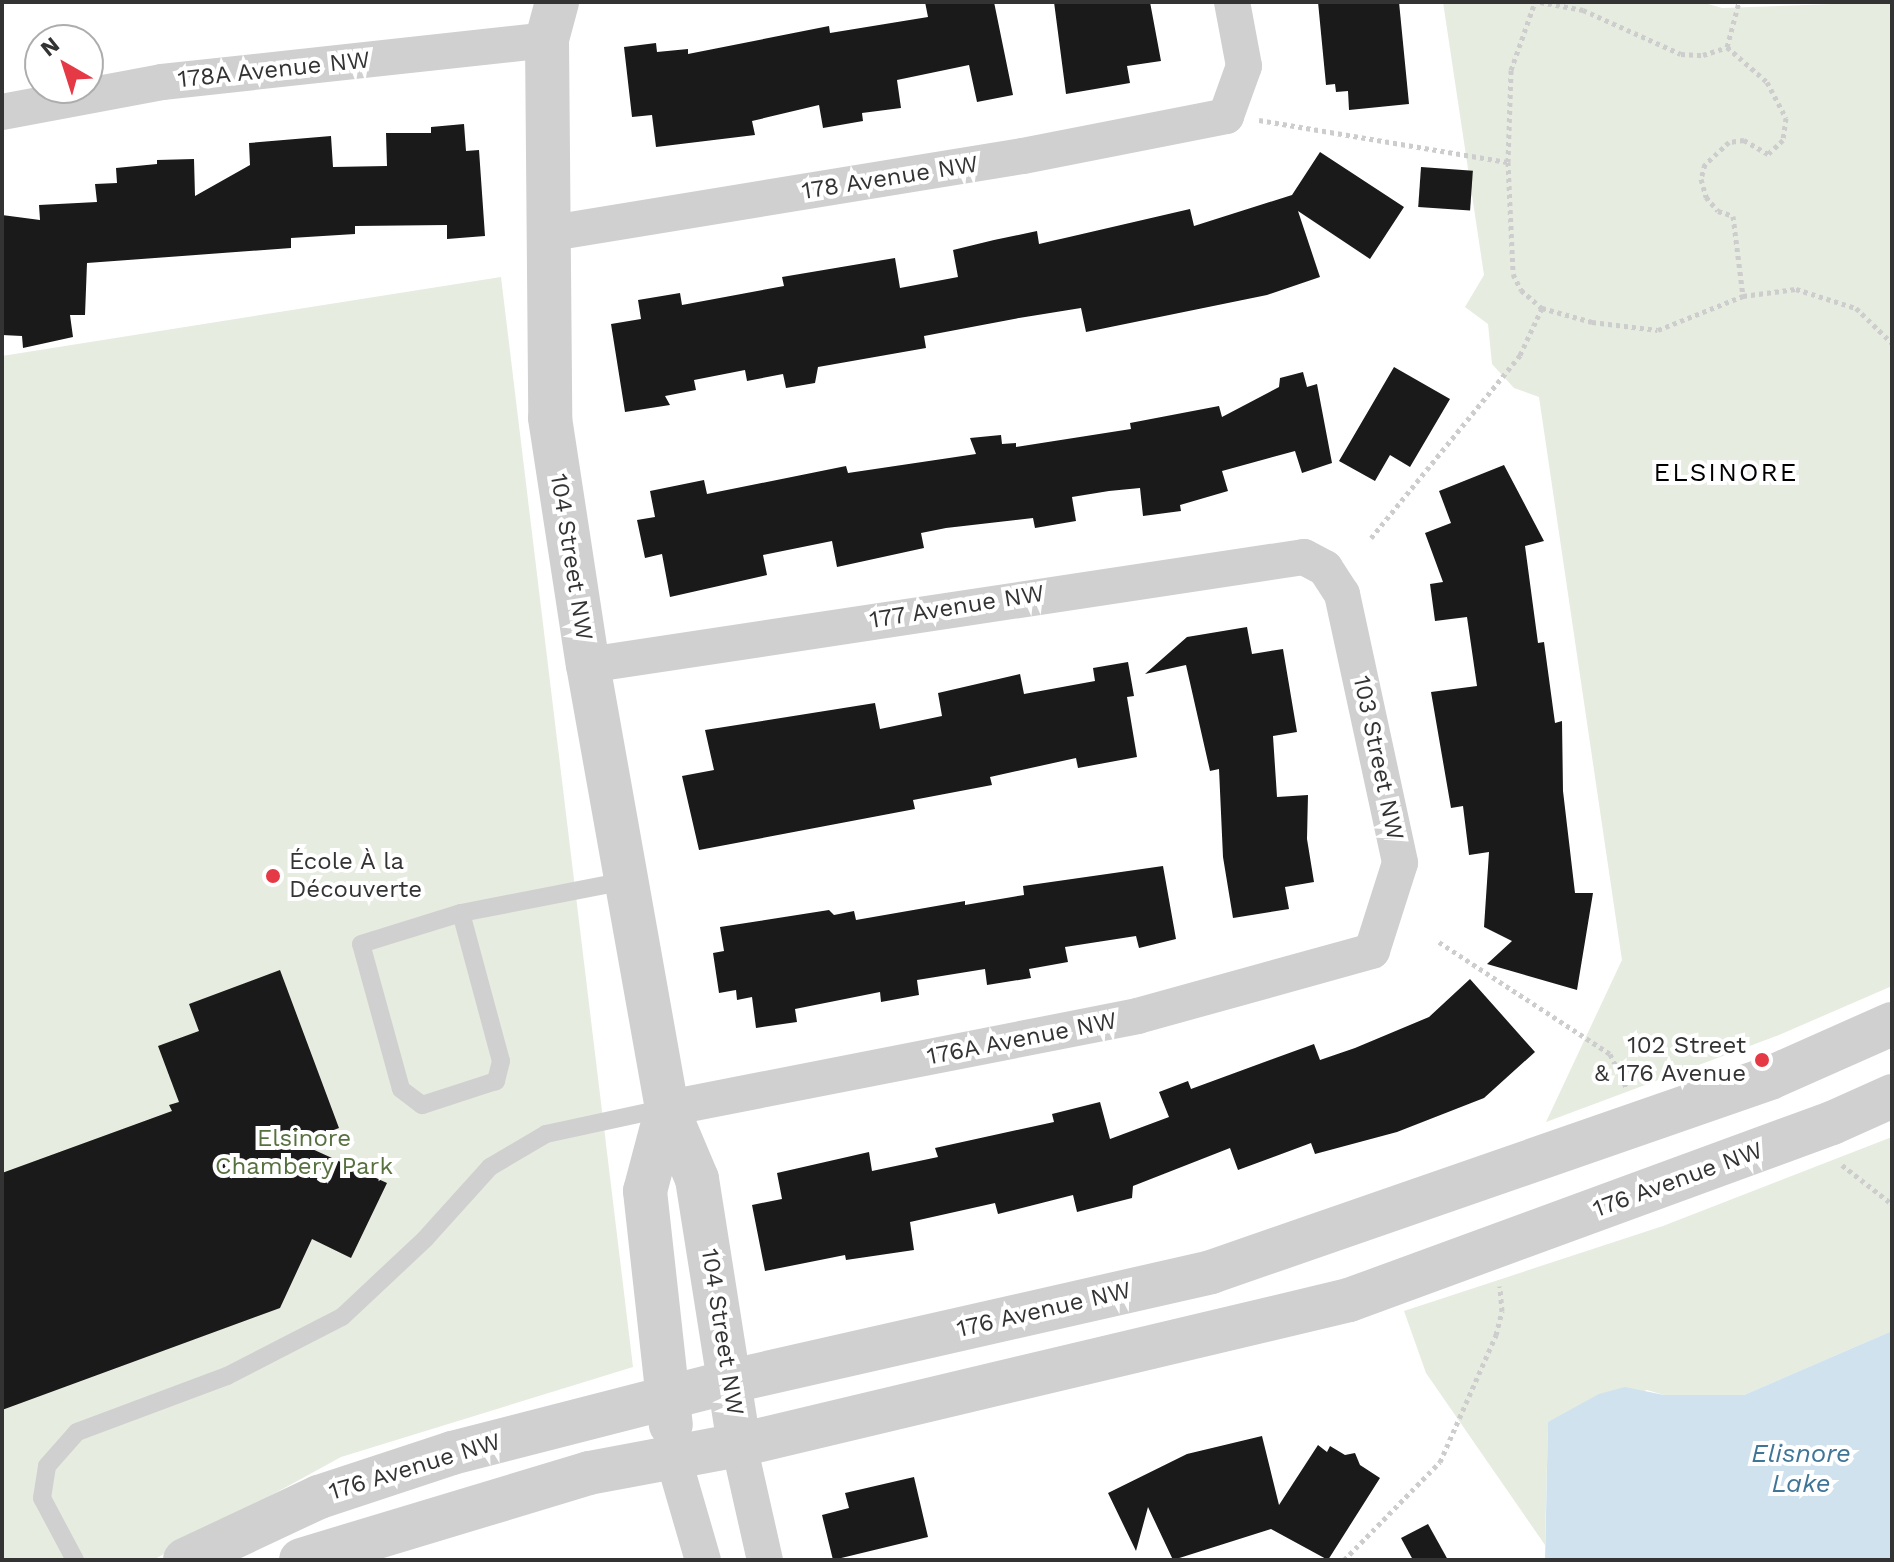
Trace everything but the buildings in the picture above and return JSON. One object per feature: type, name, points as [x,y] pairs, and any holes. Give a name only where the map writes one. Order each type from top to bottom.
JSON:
[{"type":"street","points":[[1226,116],[1244,66],[1232,2]]},
{"type":"street","name":"178A Avenue NW","points":[[2,112],[162,82],[552,21]]},
{"type":"street","name":"104 Street NW","points":[[552,21],[550,418],[588,665],[667,1108],[697,1179],[732,1381],[739,1445],[765,1560]]},
{"type":"street","name":"178 Avenue NW","points":[[552,233],[1023,156],[1226,116]]},
{"type":"street","name":"177 Avenue NW","points":[[588,665],[1283,556],[1304,557],[1325,568]]},
{"type":"street","name":"103 Street NW","points":[[1325,568],[1335,580],[1348,615],[1400,863],[1372,951]]},
{"type":"street","name":"176A Avenue NW","points":[[667,1108],[1138,1016],[1372,951]]},
{"type":"street","name":"176 Avenue NW","points":[[185,1560],[348,1487],[452,1453],[732,1381],[1211,1272],[1770,1078],[1892,1024]]},
{"type":"street","name":"176 Avenue NW","points":[[301,1560],[589,1473],[739,1445],[1349,1300],[1832,1123],[1892,1096]]},
{"type":"street","name":"104 Street NW","points":[[667,1108],[645,1191],[670,1396],[673,1457],[703,1560]]},
{"type":"lane","points":[[461,913],[501,1061],[496,1081],[422,1105],[401,1089],[361,944],[461,913],[626,881]]},
{"type":"lane","points":[[75,1560],[42,1498],[47,1466],[77,1432],[227,1376],[342,1317],[425,1239],[490,1167],[546,1134],[667,1108]]},
{"type":"path","points":[[1727,47],[1681,54],[1583,10],[1537,2],[1511,70],[1508,162],[1513,274],[1521,290],[1542,308],[1604,325],[1658,330],[1743,296],[1796,289],[1829,296],[1856,308],[1892,343]]},
{"type":"path","points":[[1727,47],[1739,4]]},
{"type":"path","points":[[1727,47],[1776,94],[1786,118],[1783,140],[1768,154],[1744,140],[1729,142],[1705,164],[1701,179],[1706,197],[1718,211],[1733,216],[1743,296]]},
{"type":"path","points":[[1226,116],[1476,154],[1508,162]]},
{"type":"path","points":[[1371,538],[1520,355],[1542,308]]},
{"type":"path","points":[[1439,942],[1610,1054],[1630,1097]]},
{"type":"path","points":[[1842,1165],[1892,1204]]},
{"type":"path","points":[[1344,1560],[1440,1462],[1496,1335],[1502,1311],[1500,1285]]},
{"type":"green space","points":[[1443,2],[1701,2],[1722,8],[1892,2],[1892,986],[1779,1035],[1546,1122],[1622,960],[1539,397],[1514,388],[1492,364],[1488,324],[1465,307],[1484,275]]},
{"type":"green space","name":"Elsinore Chambery Park","points":[[501,277],[633,1367],[341,1457],[153,1560],[2,1560],[2,356]]},
{"type":"green space","points":[[1892,1137],[1892,1331],[1744,1395],[1664,1395],[1647,1390],[1548,1422],[1545,1545],[1426,1373],[1404,1311],[1663,1226]]},
{"type":"water","name":"Elisnore Lake","points":[[1892,1331],[1892,1560],[1545,1560],[1548,1422],[1599,1394],[1625,1387],[1664,1395],[1744,1395]]},
{"type":"place","name":"École À la Découverte","points":[[273,876]]},
{"type":"place","name":"102 Street & 176 Avenue","points":[[1762,1060]]},
{"type":"district","name":"ELSINORE","points":[[1726,473]]}]
